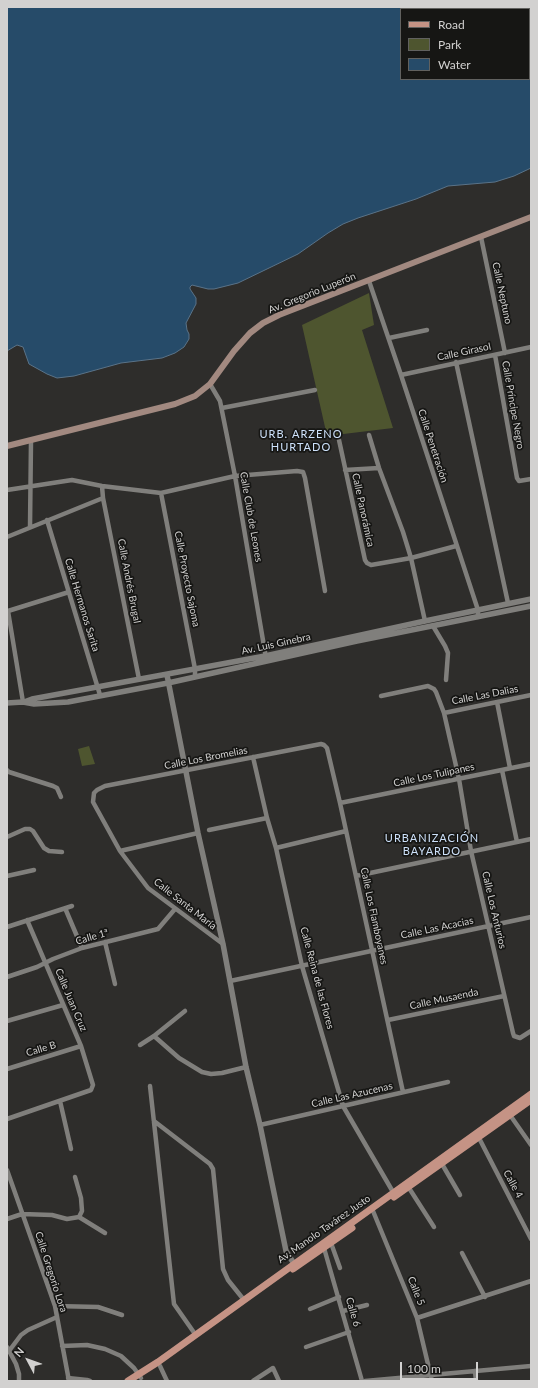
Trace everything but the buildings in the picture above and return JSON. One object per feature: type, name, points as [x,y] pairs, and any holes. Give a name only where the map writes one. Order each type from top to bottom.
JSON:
[{"type":"main road","name":"Av. Gregorio Luperón","points":[[7,446],[175,404],[195,396],[210,384],[234,351],[250,333],[263,323],[279,315],[481,238],[531,217]]},
{"type":"main road","name":"Av. Manolo Tavárez Justo","points":[[128,1381],[139,1378],[160,1366],[393,1192],[531,1094]]},
{"type":"main road","name":"Av. Manolo Tavárez Justo","points":[[139,1378],[195,1334],[295,1265],[324,1248],[531,1100]]},
{"type":"street","name":"Calle Neptuno","points":[[481,238],[505,353]]},
{"type":"street","name":"Calle Penetración","points":[[369,281],[478,610],[478,617]]},
{"type":"street","points":[[389,338],[427,330]]},
{"type":"street","name":"Calle Girasol","points":[[401,375],[531,347]]},
{"type":"street","name":"Calle Príncipe Negro","points":[[495,355],[517,478],[519,481],[531,480]]},
{"type":"street","points":[[456,362],[508,603]]},
{"type":"street","name":"Calle Club de Leones","points":[[210,384],[220,400],[222,408],[266,659]]},
{"type":"street","points":[[222,408],[315,390]]},
{"type":"street","points":[[370,435],[379,468],[411,558],[425,620]]},
{"type":"street","points":[[30,528],[31,440]]},
{"type":"street","name":"Calle Panorámica","points":[[340,440],[345,470],[365,560],[367,563],[371,565],[411,558],[456,546]]},
{"type":"street","points":[[345,470],[379,468]]},
{"type":"street","points":[[7,490],[72,480],[102,486],[161,493],[235,476],[297,471],[303,472],[325,591]]},
{"type":"street","name":"Calle Andrés Brugal","points":[[102,486],[103,498],[139,679]]},
{"type":"street","name":"Calle Proyecto Sajoma","points":[[161,493],[195,669],[195,677]]},
{"type":"street","points":[[7,537],[103,498]]},
{"type":"street","name":"Calle Hermanos Sarita","points":[[47,520],[100,696]]},
{"type":"street","points":[[23,702],[8,611],[69,592]]},
{"type":"street","name":"Av. Luis Ginebra","points":[[7,703],[23,702],[34,704],[68,702],[168,683],[425,620],[531,599]]},
{"type":"street","name":"Av. Luis Ginebra","points":[[23,702],[32,699],[195,669],[266,659],[531,606]]},
{"type":"street","points":[[433,626],[448,653],[446,680]]},
{"type":"street","points":[[167,675],[198,833],[223,944],[246,1067],[260,1125],[286,1251],[295,1265]]},
{"type":"street","name":"Calle Los Anturios","points":[[381,696],[428,686],[434,689],[444,713],[459,779],[471,851],[513,1033],[517,1038],[522,1037],[531,1031]]},
{"type":"street","name":"Calle Las Dalias","points":[[444,713],[531,695]]},
{"type":"street","points":[[497,702],[510,768]]},
{"type":"street","name":"Calle Los Bromelias","points":[[94,794],[101,787],[322,744],[324,745]]},
{"type":"street","name":"Calle Los Flamboyanes","points":[[324,745],[327,748],[340,803],[403,1092]]},
{"type":"street","name":"Calle Reina de las Flores","points":[[253,757],[267,818],[276,848],[302,966],[343,1106],[393,1192]]},
{"type":"street","name":"Calle Los Tulipanes","points":[[340,803],[531,764]]},
{"type":"street","points":[[7,770],[9,772],[57,788],[61,797]]},
{"type":"street","points":[[502,770],[517,842]]},
{"type":"street","name":"Calle Santa María","points":[[94,794],[93,802],[120,852],[148,888],[223,944]]},
{"type":"street","points":[[209,830],[267,818]]},
{"type":"street","points":[[7,837],[25,829],[30,829],[33,831],[44,848],[49,851],[62,852]]},
{"type":"street","points":[[276,848],[346,832]]},
{"type":"street","points":[[120,852],[198,833]]},
{"type":"street","points":[[356,876],[531,839]]},
{"type":"street","points":[[7,876],[34,870]]},
{"type":"street","points":[[7,927],[72,906]]},
{"type":"street","points":[[65,908],[82,948]]},
{"type":"street","name":"Calle 1ª","points":[[7,977],[22,973],[82,948],[158,929],[176,909]]},
{"type":"street","name":"Calle Las Acacias","points":[[230,981],[531,917]]},
{"type":"street","name":"Calle Juan Cruz","points":[[27,920],[81,1046],[93,1085],[91,1090],[60,1101]]},
{"type":"street","points":[[105,942],[116,984]]},
{"type":"street","name":"Calle Musaenda","points":[[388,1020],[504,996]]},
{"type":"street","points":[[7,1022],[63,1005]]},
{"type":"street","points":[[140,1045],[154,1036],[185,1011]]},
{"type":"street","points":[[154,1036],[179,1058],[202,1072],[211,1074],[222,1073],[246,1067]]},
{"type":"street","name":"Calle B","points":[[7,1069],[81,1046]]},
{"type":"street","name":"Calle Las Azucenas","points":[[260,1125],[448,1082]]},
{"type":"street","points":[[150,1086],[174,1304],[195,1334]]},
{"type":"street","points":[[7,1119],[60,1101],[70,1149]]},
{"type":"street","points":[[510,1115],[531,1144]]},
{"type":"street","points":[[154,1121],[210,1164],[213,1169],[223,1269],[228,1280],[244,1300]]},
{"type":"street","name":"Calle 4","points":[[479,1138],[531,1239]]},
{"type":"street","points":[[442,1164],[460,1195]]},
{"type":"street","name":"Calle Gregorio Lora","points":[[7,1170],[55,1306],[69,1380]]},
{"type":"street","points":[[75,1178],[81,1198],[82,1211],[79,1217]]},
{"type":"street","points":[[409,1188],[434,1227]]},
{"type":"street","name":"Calle 5","points":[[373,1212],[417,1318],[432,1381]]},
{"type":"street","points":[[7,1219],[22,1214],[52,1215],[67,1218],[79,1217],[105,1233]]},
{"type":"street","points":[[331,1243],[340,1268]]},
{"type":"street","name":"Calle 6","points":[[324,1248],[364,1381]]},
{"type":"street","points":[[462,1253],[485,1297]]},
{"type":"street","points":[[417,1318],[531,1281]]},
{"type":"street","points":[[310,1309],[339,1297]]},
{"type":"street","points":[[343,1310],[367,1305]]},
{"type":"street","points":[[55,1306],[98,1307],[122,1315]]},
{"type":"street","points":[[19,1381],[19,1374],[16,1364],[8,1350],[28,1330],[57,1317]]},
{"type":"street","points":[[306,1347],[349,1332]]},
{"type":"street","points":[[62,1346],[87,1345],[105,1349],[121,1356],[134,1368],[139,1378]]},
{"type":"street","points":[[160,1366],[168,1381]]},
{"type":"street","points":[[364,1381],[531,1366]]},
{"type":"street","points":[[252,1381],[273,1368],[279,1381]]},
{"type":"street","points":[[475,1371],[476,1381]]},
{"type":"street","points":[[69,1380],[90,1381]]},
{"type":"green space","points":[[369,293],[374,325],[362,330],[393,428],[327,436],[302,325]]},
{"type":"green space","points":[[89,746],[95,764],[82,766],[78,749]]},
{"type":"water","points":[[7,7],[531,7],[531,168],[514,176],[495,182],[448,186],[416,199],[358,218],[343,224],[328,233],[298,254],[238,283],[214,289],[192,285],[190,289],[196,298],[196,304],[186,323],[189,339],[184,347],[175,353],[162,358],[121,363],[74,376],[57,378],[29,364],[23,347],[17,345],[7,351]]},
{"type":"district","name":"URB. ARZENO HURTADO","points":[[301,440]]},
{"type":"district","name":"URBANIZACIÓN BAYARDO","points":[[432,844]]}]
